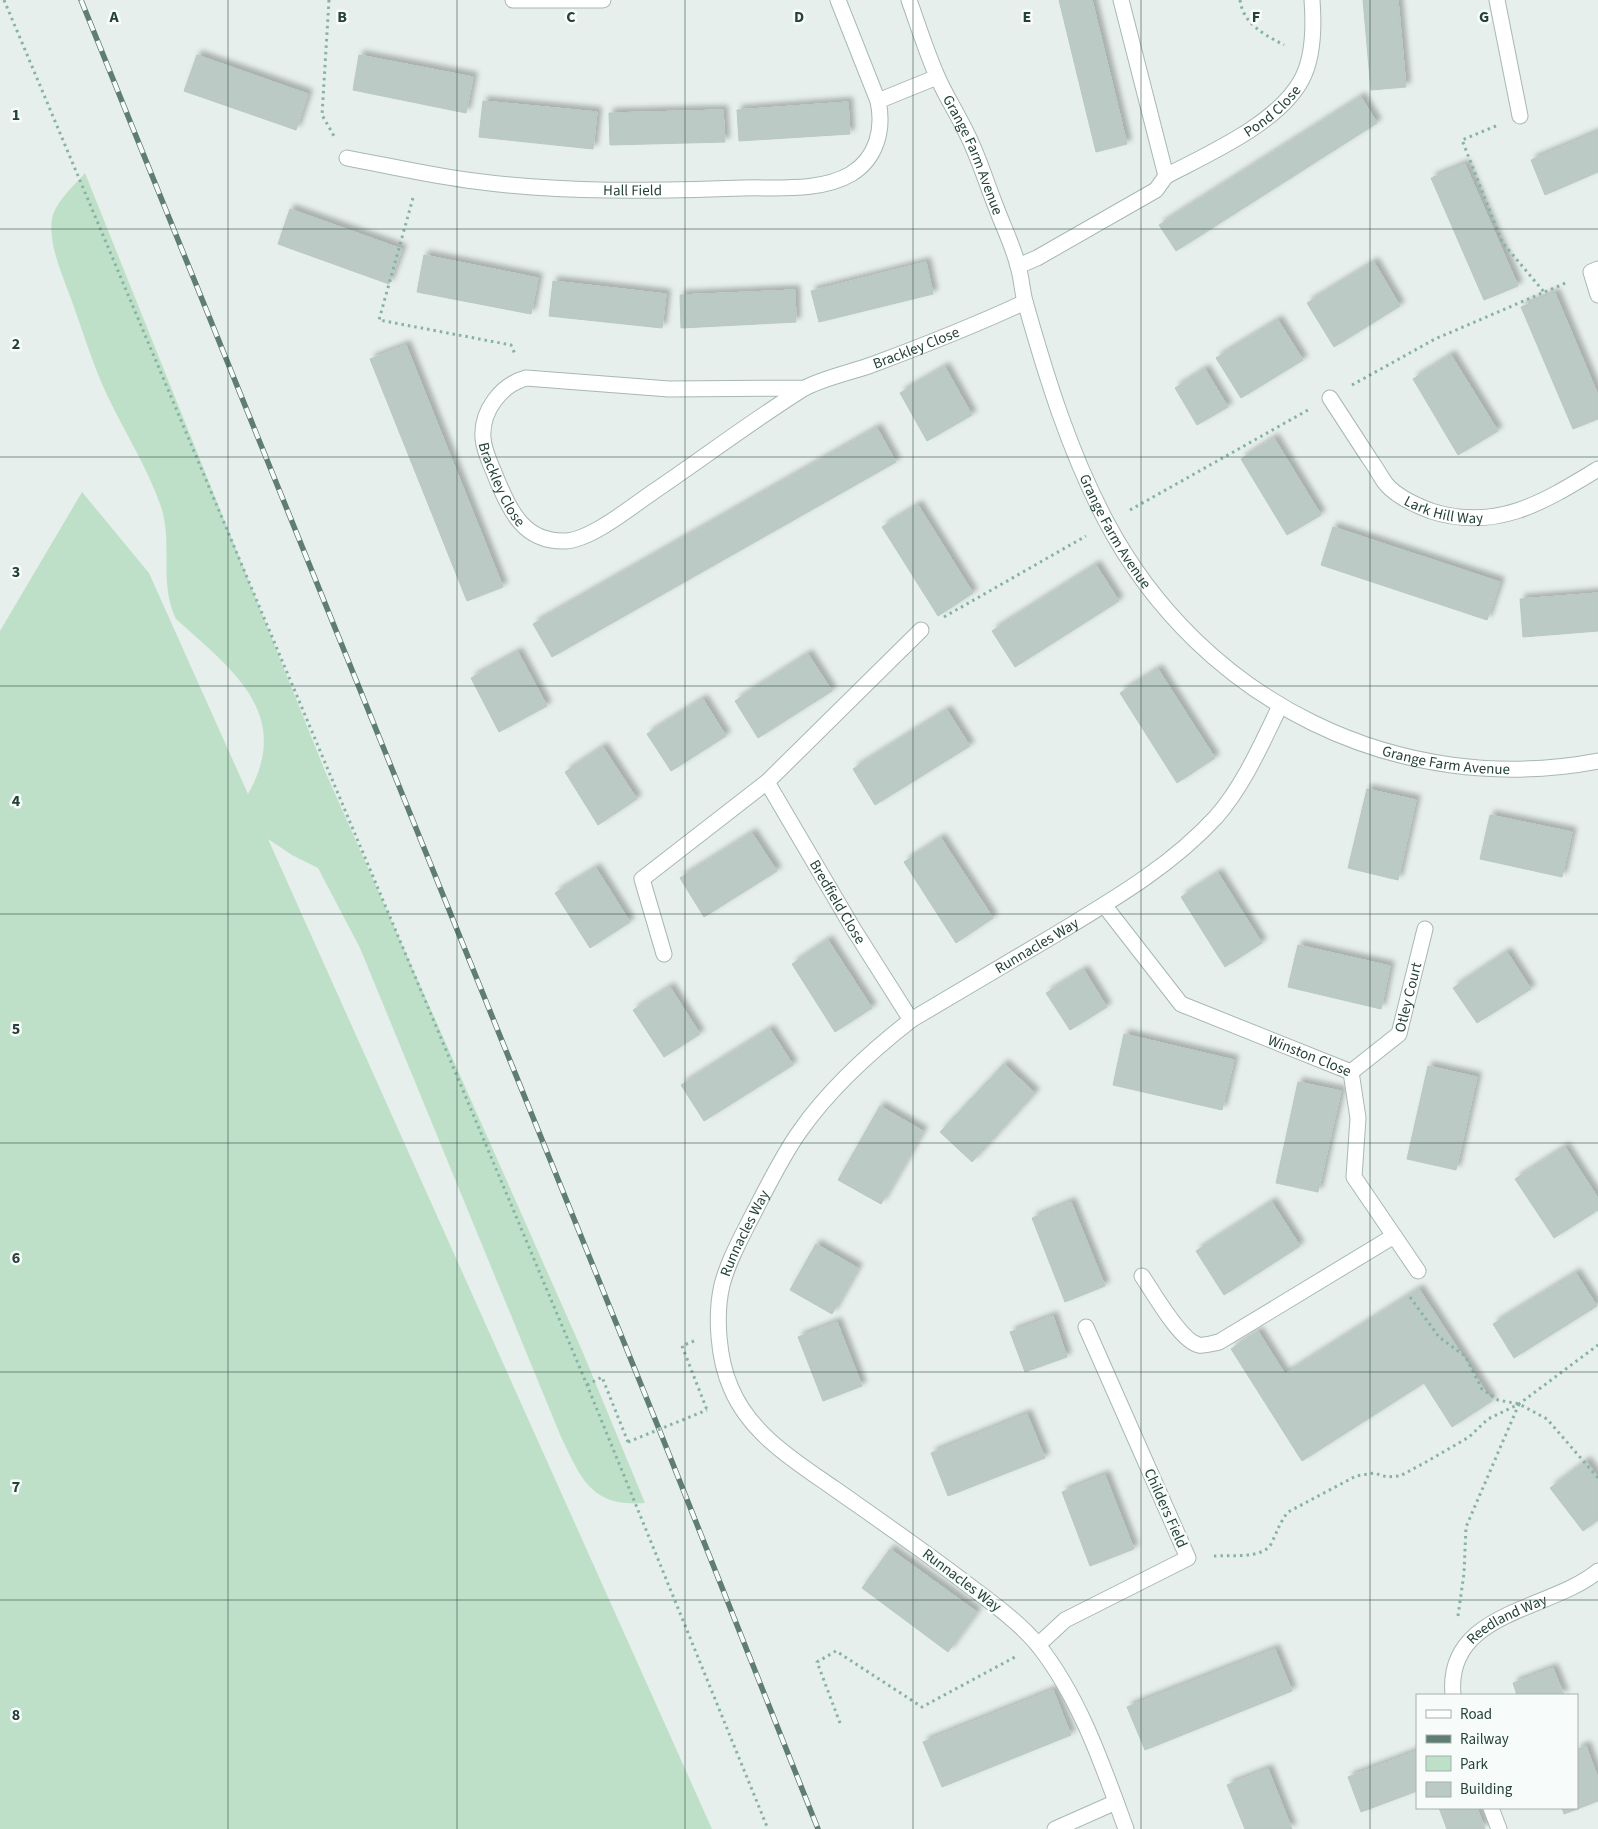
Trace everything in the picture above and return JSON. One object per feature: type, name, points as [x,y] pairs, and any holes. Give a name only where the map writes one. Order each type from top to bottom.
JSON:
[{"type":"street","points":[[513,0],[603,0]]},
{"type":"street","points":[[838,0],[878,101],[937,78]]},
{"type":"street","name":"Grange Farm Avenue","points":[[909,0],[937,78],[968,134],[1018,266],[1024,302],[1073,452],[1107,523],[1134,568],[1165,609],[1190,635],[1244,682],[1280,706],[1316,724],[1380,749],[1447,766],[1479,770],[1519,771],[1561,768],[1598,761]]},
{"type":"street","points":[[1121,0],[1166,176]]},
{"type":"street","name":"Pond Close","points":[[1018,266],[1037,258],[1156,190],[1166,176],[1237,140],[1281,105],[1294,93],[1303,78],[1309,59],[1312,39],[1312,0]]},
{"type":"street","points":[[1497,0],[1520,116]]},
{"type":"street","name":"Hall Field","points":[[348,158],[474,181],[544,188],[678,190],[804,186],[832,181],[851,174],[861,165],[875,147],[881,118],[878,101]]},
{"type":"street","points":[[1595,271],[1598,295]]},
{"type":"street","name":"Brackley Close","points":[[805,388],[669,389],[526,378],[512,382],[500,392],[491,405],[485,420],[483,436],[486,452],[510,511],[522,525],[534,534],[550,540],[566,541],[586,535],[629,509],[805,388],[875,363],[1024,302]]},
{"type":"street","name":"Lark Hill Way","points":[[1330,398],[1386,484],[1403,498],[1442,514],[1467,519],[1490,519],[1537,503],[1598,469]]},
{"type":"street","points":[[664,954],[642,879],[767,782],[922,630]]},
{"type":"street","name":"Runnacles Way","points":[[1126,1829],[1091,1739],[1068,1690],[1038,1645],[1008,1616],[929,1554],[788,1456],[764,1436],[742,1408],[730,1388],[722,1355],[719,1319],[722,1286],[734,1251],[769,1184],[799,1132],[823,1101],[878,1047],[911,1020],[1152,875],[1193,840],[1217,816],[1253,760],[1280,706]]},
{"type":"street","name":"Bredfield Close","points":[[767,782],[854,930],[911,1020]]},
{"type":"street","name":"Winston Close","points":[[1104,905],[1181,1004],[1351,1072],[1358,1118],[1354,1177],[1418,1271]]},
{"type":"street","name":"Otley Court","points":[[1351,1072],[1400,1034],[1425,930]]},
{"type":"street","points":[[1142,1276],[1184,1336],[1201,1346],[1219,1342],[1394,1236]]},
{"type":"street","name":"Childers Field","points":[[1038,1645],[1064,1620],[1188,1558],[1086,1327]]},
{"type":"street","name":"Reedland Way","points":[[1453,1694],[1452,1682],[1459,1657],[1473,1637],[1487,1625],[1565,1592],[1598,1571]]},
{"type":"street","points":[[1056,1829],[1116,1802]]},
{"type":"street","points":[[1491,1809],[1499,1829]]},
{"type":"path","points":[[4,0],[587,1384],[768,1829]]},
{"type":"path","points":[[329,0],[322,115],[348,158]]},
{"type":"path","points":[[1240,0],[1245,17],[1252,24],[1265,35],[1309,59]]},
{"type":"path","points":[[1520,116],[1462,140],[1502,242],[1544,292]]},
{"type":"path","points":[[420,172],[379,320],[511,345],[526,378]]},
{"type":"path","points":[[922,630],[1107,523],[1435,339],[1595,271]]},
{"type":"path","points":[[1418,1271],[1400,1283],[1438,1337],[1465,1356],[1482,1389],[1498,1400],[1519,1404],[1547,1419],[1598,1478]]},
{"type":"path","points":[[1188,1558],[1257,1554],[1270,1546],[1280,1522],[1288,1512],[1356,1476],[1374,1473],[1387,1477],[1400,1476],[1469,1437],[1488,1419],[1519,1404],[1598,1344]]},
{"type":"path","points":[[587,1384],[602,1377],[628,1442],[707,1410],[682,1346]]},
{"type":"path","points":[[1459,1657],[1456,1633],[1464,1573],[1466,1526],[1519,1404]]},
{"type":"path","points":[[840,1722],[817,1662],[836,1652],[922,1707],[1038,1645]]},
{"type":"green space","points":[[85,173],[325,771],[581,1348],[645,1503],[627,1503],[600,1495],[591,1488],[575,1466],[561,1437],[360,948],[318,868],[292,855],[268,839],[712,1829],[0,1829],[0,631],[82,492],[149,573],[248,794],[260,765],[264,740],[260,716],[250,695],[217,656],[176,619],[168,591],[166,533],[160,504],[149,476],[102,383],[56,258],[51,228],[54,213],[61,200]]},
{"type":"building","points":[[1059,0],[1092,0],[1127,144],[1096,152]]},
{"type":"building","points":[[1363,0],[1398,0],[1406,87],[1371,90]]},
{"type":"building","points":[[197,55],[308,94],[296,130],[184,91]]},
{"type":"building","points":[[359,55],[473,77],[466,113],[353,90]]},
{"type":"building","points":[[1361,97],[1377,123],[1176,251],[1159,225]]},
{"type":"building","points":[[483,101],[597,112],[593,149],[479,137]]},
{"type":"building","points":[[848,102],[850,134],[739,141],[737,110]]},
{"type":"building","points":[[723,110],[725,142],[610,145],[609,113]]},
{"type":"building","points":[[1598,132],[1598,172],[1545,195],[1531,160]]},
{"type":"building","points":[[1465,164],[1518,286],[1484,300],[1431,178]]},
{"type":"building","points":[[290,209],[402,249],[389,284],[278,244]]},
{"type":"building","points":[[424,255],[538,278],[531,314],[417,292]]},
{"type":"building","points":[[926,262],[933,294],[819,322],[811,291]]},
{"type":"building","points":[[1374,262],[1400,306],[1334,347],[1307,303]]},
{"type":"building","points":[[553,281],[666,294],[662,328],[549,316]]},
{"type":"building","points":[[795,290],[796,322],[681,328],[680,295]]},
{"type":"building","points":[[1555,293],[1598,395],[1598,419],[1573,429],[1521,307]]},
{"type":"building","points":[[1278,320],[1303,360],[1241,398],[1216,358]]},
{"type":"building","points":[[406,345],[503,587],[467,601],[370,359]]},
{"type":"building","points":[[1451,355],[1498,431],[1458,455],[1413,379]]},
{"type":"building","points":[[945,367],[972,415],[927,441],[900,393]]},
{"type":"building","points":[[1205,369],[1228,407],[1197,425],[1175,388]]},
{"type":"building","points":[[877,428],[896,462],[552,657],[533,624]]},
{"type":"building","points":[[1274,438],[1321,515],[1287,535],[1241,459]]},
{"type":"building","points":[[918,505],[973,593],[938,616],[882,527]]},
{"type":"building","points":[[1333,527],[1500,582],[1487,620],[1321,565]]},
{"type":"building","points":[[1096,565],[1119,601],[1015,667],[992,631]]},
{"type":"building","points":[[1598,593],[1598,631],[1523,637],[1520,599]]},
{"type":"building","points":[[518,652],[547,706],[499,732],[471,678]]},
{"type":"building","points":[[808,654],[832,691],[758,738],[735,701]]},
{"type":"building","points":[[1158,669],[1215,758],[1177,783],[1120,693]]},
{"type":"building","points":[[703,699],[726,736],[671,771],[647,734]]},
{"type":"building","points":[[947,710],[970,746],[875,805],[853,769]]},
{"type":"building","points":[[603,747],[637,799],[598,825],[565,772]]},
{"type":"building","points":[[1367,789],[1416,800],[1398,880],[1348,868]]},
{"type":"building","points":[[1490,815],[1572,832],[1562,877],[1480,859]]},
{"type":"building","points":[[752,833],[777,871],[704,917],[680,878]]},
{"type":"building","points":[[941,838],[993,918],[956,943],[904,862]]},
{"type":"building","points":[[596,868],[630,922],[590,948],[555,893]]},
{"type":"building","points":[[1218,873],[1262,943],[1225,967],[1181,897]]},
{"type":"building","points":[[828,940],[872,1008],[835,1032],[792,964]]},
{"type":"building","points":[[1298,945],[1390,966],[1381,1009],[1288,987]]},
{"type":"building","points":[[1507,952],[1531,989],[1477,1023],[1453,988]]},
{"type":"building","points":[[1084,970],[1107,1007],[1070,1030],[1046,993]]},
{"type":"building","points":[[670,987],[700,1034],[664,1057],[633,1010]]},
{"type":"building","points":[[770,1029],[793,1065],[704,1121],[681,1085]]},
{"type":"building","points":[[1124,1034],[1234,1060],[1222,1110],[1113,1085]]},
{"type":"building","points":[[1004,1064],[1035,1093],[972,1162],[940,1132]]},
{"type":"building","points":[[1428,1066],[1477,1077],[1456,1170],[1407,1159]]},
{"type":"building","points":[[1298,1082],[1341,1091],[1318,1192],[1276,1183]]},
{"type":"building","points":[[880,1106],[923,1131],[881,1204],[838,1180]]},
{"type":"building","points":[[1565,1147],[1598,1198],[1598,1210],[1554,1238],[1515,1179]]},
{"type":"building","points":[[1071,1202],[1105,1286],[1065,1302],[1032,1218]]},
{"type":"building","points":[[1272,1202],[1300,1246],[1224,1295],[1196,1251]]},
{"type":"building","points":[[816,1244],[858,1268],[832,1314],[790,1290]]},
{"type":"building","points":[[1576,1273],[1597,1306],[1514,1358],[1493,1324]]},
{"type":"building","points":[[1419,1289],[1492,1401],[1452,1427],[1424,1383],[1302,1461],[1231,1349],[1258,1331],[1285,1374]]},
{"type":"building","points":[[1053,1316],[1067,1357],[1025,1372],[1010,1332]]},
{"type":"building","points":[[837,1322],[862,1386],[823,1401],[798,1337]]},
{"type":"building","points":[[1027,1414],[1045,1458],[948,1496],[931,1453]]},
{"type":"building","points":[[1586,1461],[1598,1477],[1598,1520],[1583,1531],[1550,1488]]},
{"type":"building","points":[[1105,1475],[1134,1549],[1090,1566],[1062,1492]]},
{"type":"building","points":[[890,1549],[977,1612],[948,1652],[862,1588]]},
{"type":"building","points":[[1275,1649],[1292,1691],[1145,1750],[1127,1707]]},
{"type":"building","points":[[1553,1668],[1564,1694],[1517,1694],[1513,1683]]},
{"type":"building","points":[[1053,1690],[1071,1735],[942,1787],[923,1742]]},
{"type":"building","points":[[1586,1746],[1598,1778],[1598,1801],[1578,1809],[1578,1749]]},
{"type":"building","points":[[1416,1751],[1416,1791],[1361,1812],[1348,1777]]},
{"type":"building","points":[[1268,1769],[1292,1829],[1245,1829],[1227,1785]]},
{"type":"building","points":[[1439,1809],[1477,1809],[1485,1829],[1447,1829]]},
{"type":"building","points":[[1562,1809],[1577,1809],[1564,1814]]},
{"type":"railway","points":[[81,0],[659,1429],[818,1829]]}]
